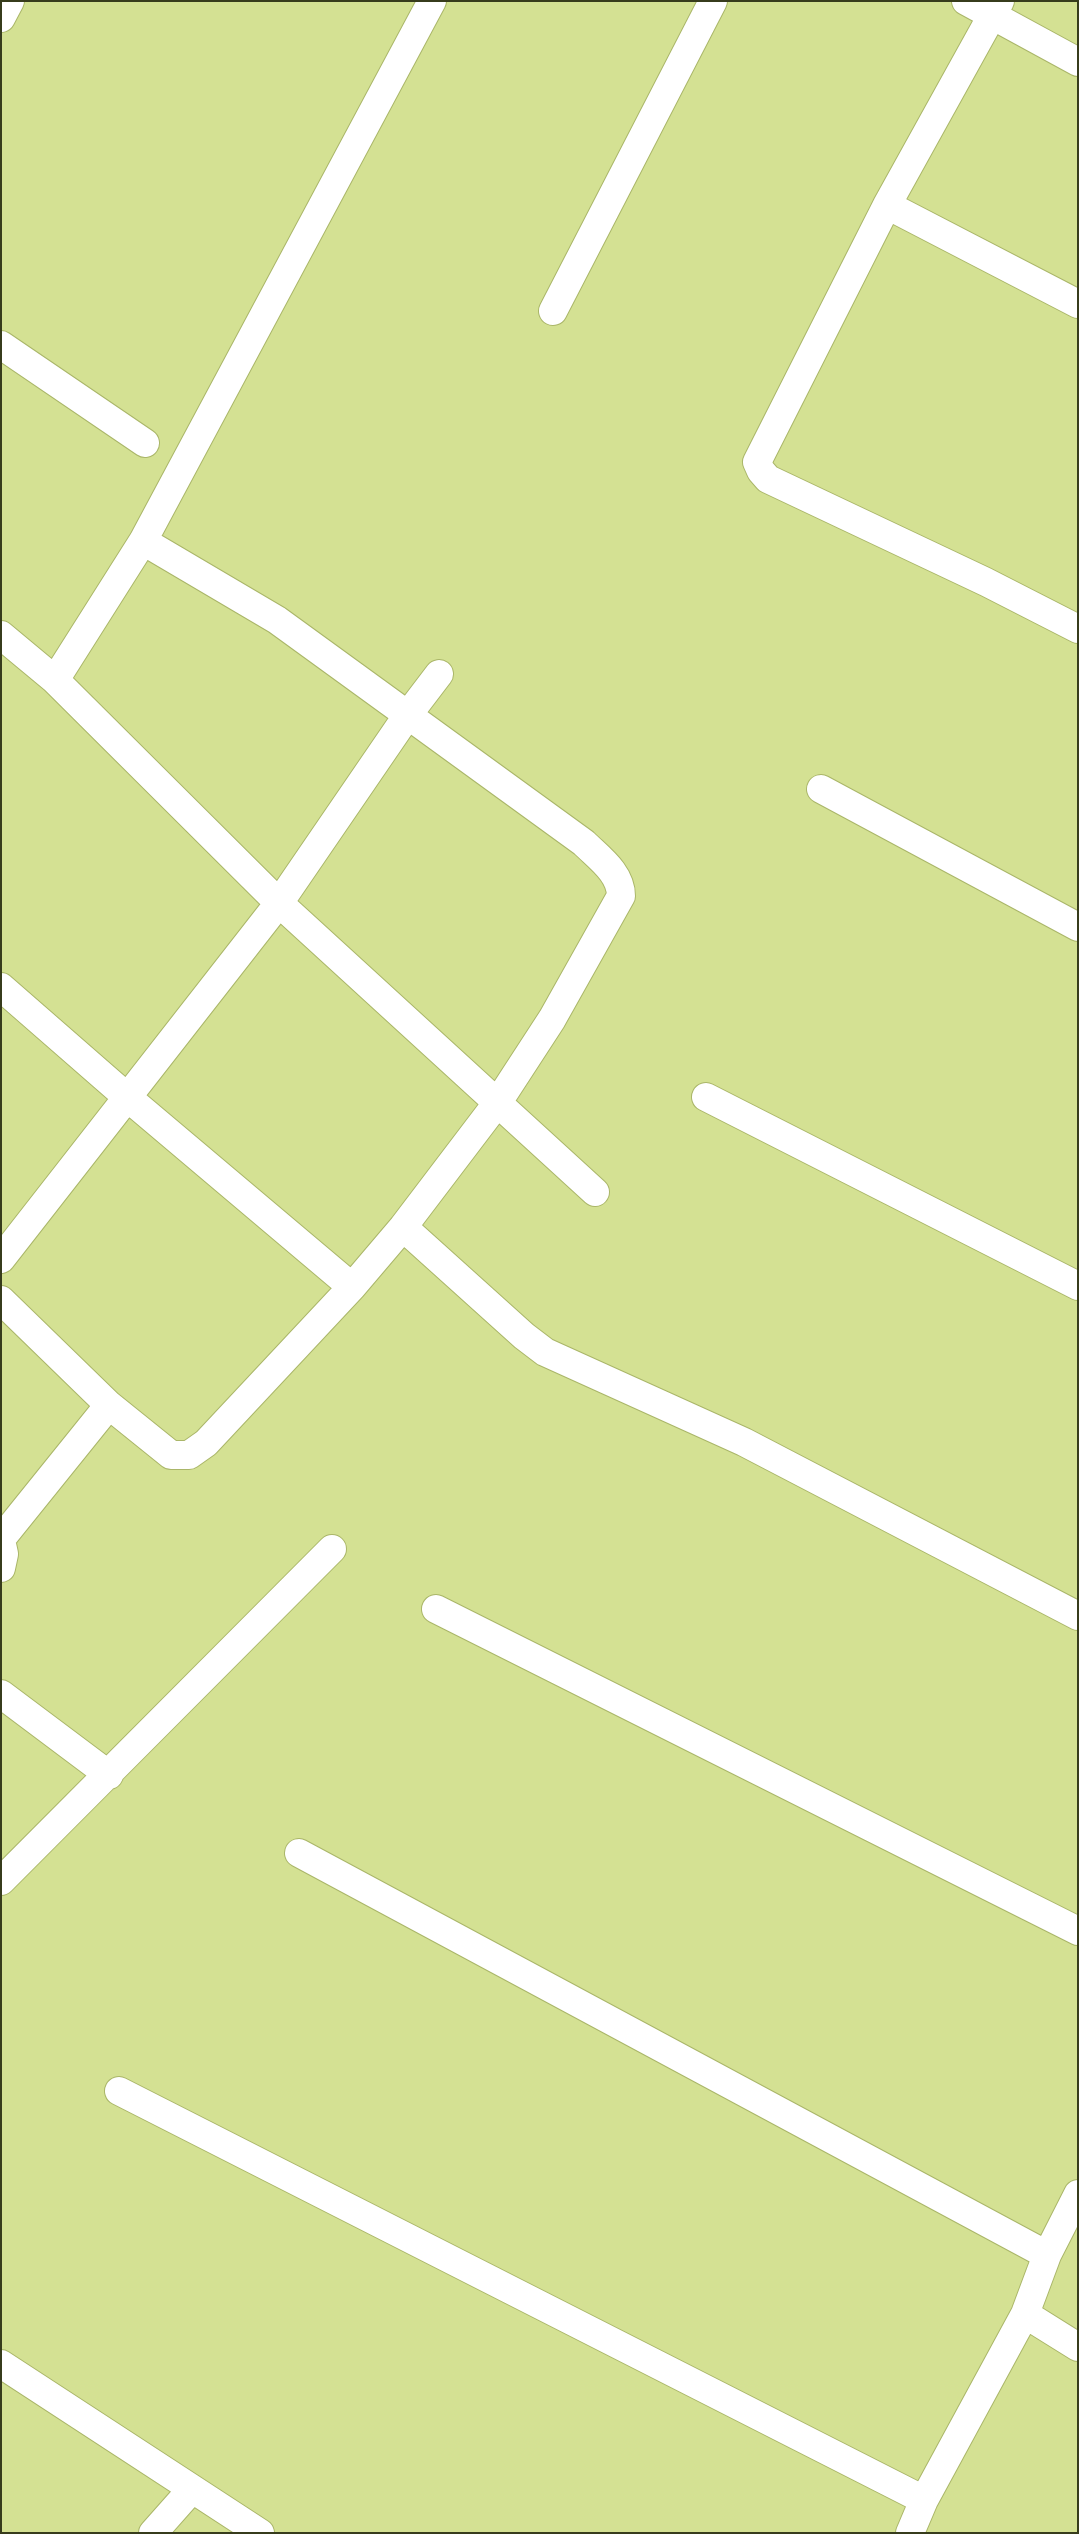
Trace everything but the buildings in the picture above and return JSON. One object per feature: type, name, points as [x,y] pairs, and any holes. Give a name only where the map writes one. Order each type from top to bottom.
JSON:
[{"type":"street","points":[[1,18],[10,1]]},
{"type":"street","points":[[55,680],[143,541],[432,1]]},
{"type":"street","points":[[553,312],[713,1]]},
{"type":"street","points":[[966,1],[997,8],[1078,62]]},
{"type":"street","points":[[997,8],[887,205],[757,462],[761,471],[768,479],[986,582],[1078,629]]},
{"type":"street","points":[[887,205],[1078,304]]},
{"type":"street","points":[[1,344],[145,443]]},
{"type":"street","points":[[1,1300],[109,1405],[170,1455],[189,1455],[206,1444],[352,1287],[403,1227],[498,1102],[552,1019],[621,896],[621,888],[613,872],[584,843],[277,620],[143,541]]},
{"type":"street","points":[[1,635],[55,680],[279,903],[595,1192]]},
{"type":"street","points":[[1,1259],[279,903],[407,716],[439,674]]},
{"type":"street","points":[[821,789],[1078,927]]},
{"type":"street","points":[[1,986],[127,1097],[352,1287]]},
{"type":"street","points":[[706,1097],[1078,1286]]},
{"type":"street","points":[[403,1227],[524,1336],[545,1352],[744,1442],[1078,1616]]},
{"type":"street","points":[[1,1568],[4,1554],[1,1539],[109,1405]]},
{"type":"street","points":[[1,1881],[332,1550]]},
{"type":"street","points":[[436,1609],[1078,1931]]},
{"type":"street","points":[[1,1694],[109,1775]]},
{"type":"street","points":[[299,1852],[1047,2255]]},
{"type":"street","points":[[119,2090],[924,2500]]},
{"type":"street","points":[[910,2533],[924,2500],[1025,2314],[1047,2255],[1078,2194]]},
{"type":"street","points":[[1025,2314],[1078,2347]]},
{"type":"street","points":[[1,2364],[260,2533]]},
{"type":"street","points":[[153,2533],[192,2489]]}]
